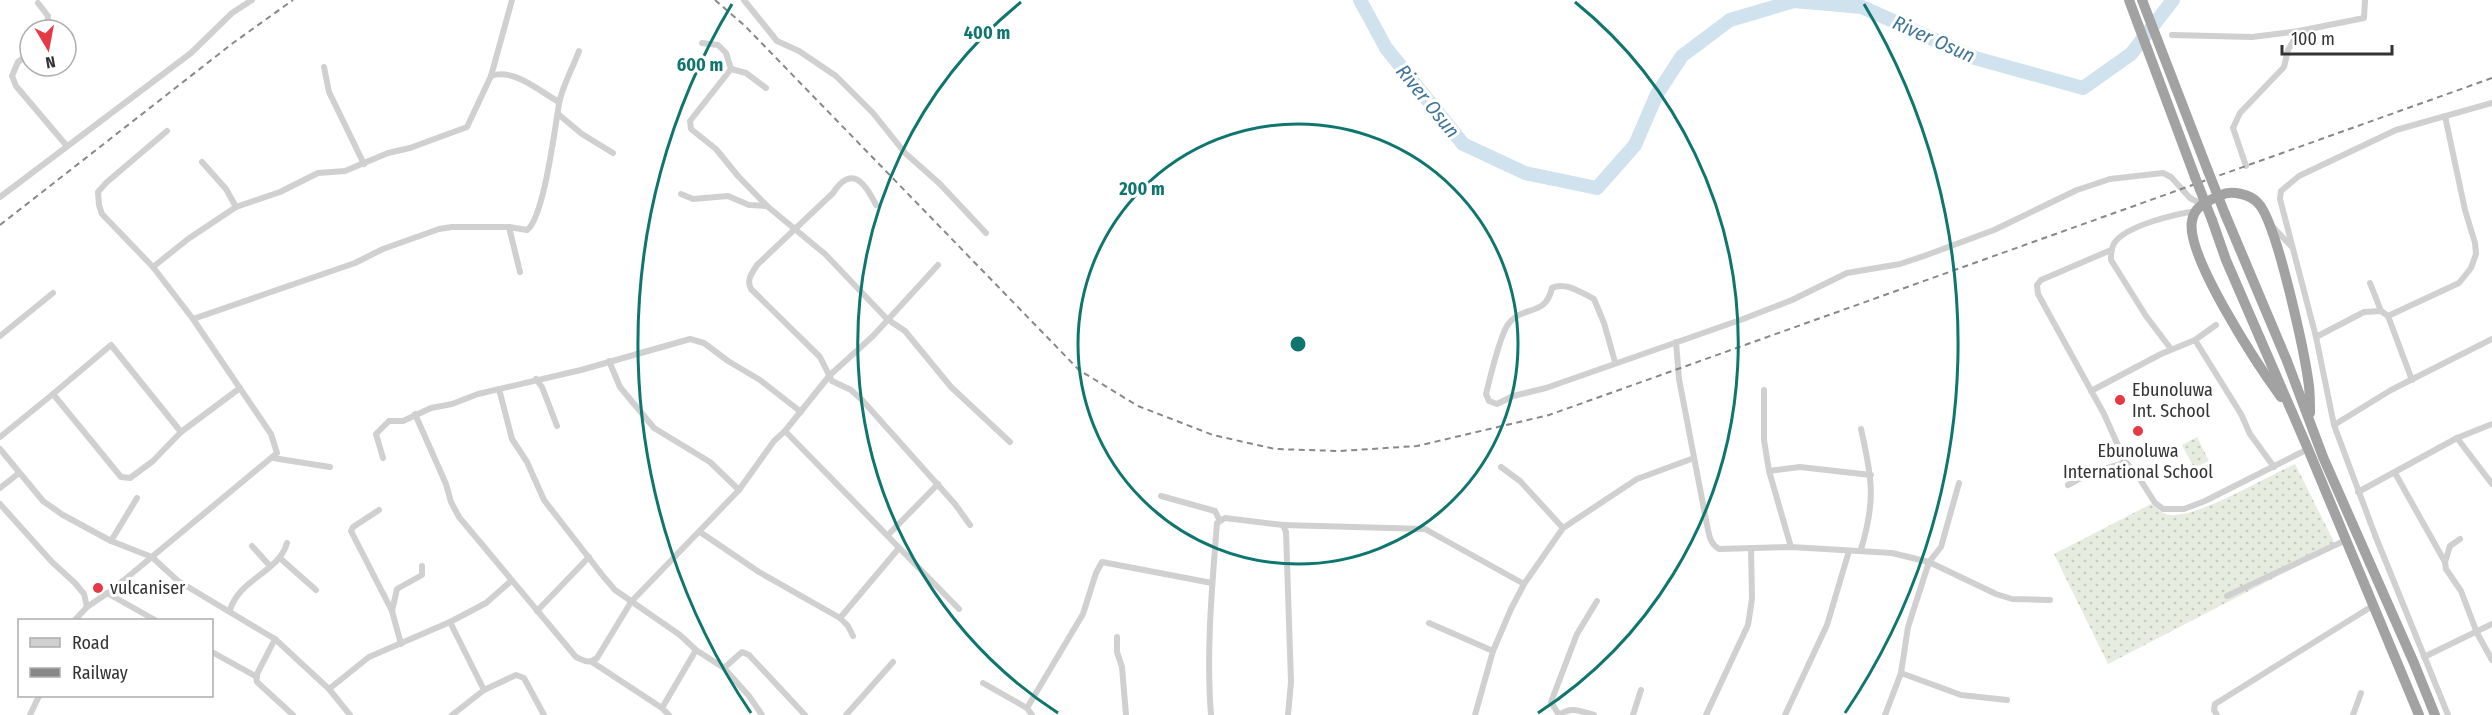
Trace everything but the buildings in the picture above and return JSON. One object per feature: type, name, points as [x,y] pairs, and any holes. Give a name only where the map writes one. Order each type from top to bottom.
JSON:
[{"type":"highway","points":[[2129,0],[2226,260],[2374,604],[2419,715]]},
{"type":"highway","points":[[2142,0],[2225,214],[2434,715]]},
{"type":"highway","points":[[2293,414],[2269,381],[2207,274],[2192,241],[2192,220],[2199,208],[2228,192],[2244,195],[2258,202],[2270,224],[2278,249],[2309,386],[2311,423]]},
{"type":"street","points":[[0,197],[191,53],[232,13],[252,0]]},
{"type":"street","points":[[153,267],[188,239],[236,207],[280,192],[318,173],[345,171],[387,153],[420,145],[467,128],[490,76],[512,0]]},
{"type":"street","points":[[744,0],[777,41],[799,51],[836,76],[873,113],[905,153],[939,183],[986,233]]},
{"type":"street","points":[[2172,35],[2209,38],[2252,37],[2300,31],[2364,18],[2365,0]]},
{"type":"street","points":[[38,3],[48,18]]},
{"type":"street","points":[[2246,166],[2233,128],[2240,113],[2284,67],[2288,50],[2300,31]]},
{"type":"street","points":[[702,43],[718,45],[726,53],[731,69]]},
{"type":"street","points":[[193,319],[355,263],[383,249],[439,229],[509,227],[527,230],[534,223],[559,102],[579,51]]},
{"type":"street","points":[[18,62],[12,76],[16,86],[66,145]]},
{"type":"street","points":[[324,67],[329,92],[364,164]]},
{"type":"street","points":[[731,69],[746,73],[766,88]]},
{"type":"street","points":[[731,69],[690,125],[716,149],[767,206],[825,254],[887,319],[905,331],[951,387],[1010,442]]},
{"type":"street","points":[[490,76],[500,73],[511,75],[559,102]]},
{"type":"street","points":[[2448,715],[2358,492],[2334,425],[2316,337],[2280,199],[2282,191],[2299,176],[2396,130],[2492,103]]},
{"type":"street","points":[[558,114],[582,134],[613,153]]},
{"type":"street","points":[[2388,316],[2460,283],[2476,254],[2445,116]]},
{"type":"street","points":[[77,619],[87,607],[152,557],[273,458],[276,453],[271,434],[193,319],[153,267],[102,213],[99,205],[98,192],[167,131]]},
{"type":"street","points":[[202,162],[226,189],[236,207]]},
{"type":"street","points":[[1615,363],[1601,314],[1594,299],[1564,286],[1556,286],[1552,288],[1545,305],[1521,313],[1506,327],[1486,394],[1488,401],[1497,404],[1513,396],[1546,388],[1792,300],[1847,273],[1900,264],[1924,256],[1994,230],[2077,190],[2110,179],[2163,173],[2171,177],[2199,208],[2156,220],[2125,234],[2115,242],[2111,250],[2111,260],[2146,316],[2171,349]]},
{"type":"street","points":[[876,205],[863,184],[851,177],[842,181],[833,193],[758,265],[750,276],[749,284],[751,290],[820,357],[832,381],[851,390],[862,400],[938,484],[970,525]]},
{"type":"street","points":[[681,194],[693,199],[729,196],[749,205],[767,206]]},
{"type":"street","points":[[2270,224],[2293,248]]},
{"type":"street","points":[[509,227],[520,272]]},
{"type":"street","points":[[2111,250],[2041,280],[2037,285],[2038,294],[2114,434],[2125,460],[2155,503],[2163,509],[2172,510],[2205,501],[2308,449]]},
{"type":"street","points":[[592,662],[597,658],[631,602],[739,490],[774,441],[785,432],[830,375],[873,336],[938,265]]},
{"type":"street","points":[[2370,283],[2381,311],[2388,316],[2412,380]]},
{"type":"street","points":[[0,336],[53,293]]},
{"type":"street","points":[[2316,337],[2364,312],[2381,311]]},
{"type":"street","points":[[2091,391],[2195,339],[2216,325]]},
{"type":"street","points":[[383,458],[376,434],[388,421],[403,421],[415,414],[499,389],[581,370],[690,339],[704,344],[760,380],[801,412]]},
{"type":"street","points":[[2195,339],[2241,414],[2250,434],[2274,467]]},
{"type":"street","points":[[2334,425],[2376,398],[2492,339]]},
{"type":"street","points":[[1676,342],[1679,379],[1694,458],[1712,543],[1719,549],[1791,547],[1849,551],[1861,549],[1892,553],[1929,561],[1996,594],[2012,598],[2050,600]]},
{"type":"street","points":[[0,437],[111,345],[181,432]]},
{"type":"street","points":[[609,361],[620,387],[654,428],[711,462],[739,490]]},
{"type":"street","points":[[536,379],[542,387],[557,426]]},
{"type":"street","points":[[53,394],[101,454],[125,479],[134,476],[153,461],[181,432],[240,388]]},
{"type":"street","points":[[499,389],[512,439],[527,462],[544,500],[615,590],[724,668],[749,696],[762,715]]},
{"type":"street","points":[[1764,390],[1764,440],[1769,471],[1791,547]]},
{"type":"street","points":[[415,414],[459,517],[511,581],[576,657],[592,662],[669,715]]},
{"type":"street","points":[[2358,492],[2457,438],[2492,424]]},
{"type":"street","points":[[1861,429],[1872,475],[1871,509],[1861,549]]},
{"type":"street","points":[[785,432],[959,609]]},
{"type":"street","points":[[2457,438],[2492,484]]},
{"type":"street","points":[[0,449],[43,501],[63,515],[111,541],[152,557],[178,581],[275,639],[328,689],[350,715]]},
{"type":"street","points":[[273,458],[330,467]]},
{"type":"street","points":[[1475,715],[1493,651],[1524,584],[1563,528],[1637,479],[1694,458]]},
{"type":"street","points":[[2068,485],[2090,473],[2120,464],[2125,460]]},
{"type":"street","points":[[1501,467],[1520,481],[1563,528]]},
{"type":"street","points":[[1769,471],[1800,467],[1872,475]]},
{"type":"street","points":[[0,488],[18,473]]},
{"type":"street","points":[[2395,473],[2445,562],[2446,569],[2461,591],[2477,633],[2492,660]]},
{"type":"street","points":[[1885,715],[1901,673],[1908,627],[1929,561],[1941,547],[1959,483]]},
{"type":"street","points":[[888,535],[938,484]]},
{"type":"street","points":[[1161,496],[1215,511],[1219,519],[1212,583],[1208,670],[1211,715]]},
{"type":"street","points":[[111,541],[137,498]]},
{"type":"street","points":[[0,504],[40,551],[75,582],[84,594],[87,607]]},
{"type":"street","points":[[379,510],[353,527],[351,531],[392,611],[401,644]]},
{"type":"street","points":[[1219,519],[1283,525],[1425,529],[1524,584]]},
{"type":"street","points":[[1283,525],[1287,536],[1291,682],[1287,715]]},
{"type":"street","points":[[700,532],[759,572],[840,618],[848,626],[853,636]]},
{"type":"street","points":[[2445,562],[2450,546],[2460,539]]},
{"type":"street","points":[[2227,596],[2346,540]]},
{"type":"street","points":[[230,610],[238,594],[281,559],[287,543]]},
{"type":"street","points":[[252,546],[270,566]]},
{"type":"street","points":[[840,618],[899,548]]},
{"type":"street","points":[[1706,715],[1748,625],[1752,599],[1752,548]]},
{"type":"street","points":[[1785,715],[1827,625],[1849,551]]},
{"type":"street","points":[[537,611],[589,557]]},
{"type":"street","points":[[281,559],[316,590]]},
{"type":"street","points":[[1027,708],[1083,614],[1096,573],[1102,562],[1212,583]]},
{"type":"street","points":[[392,611],[397,589],[422,575],[422,566]]},
{"type":"street","points":[[328,689],[369,657],[450,622],[486,603],[511,581]]},
{"type":"street","points":[[107,593],[152,619]]},
{"type":"street","points":[[1594,715],[1573,709],[1559,715],[1551,702],[1577,634],[1597,601]]},
{"type":"street","points":[[2217,715],[2214,710],[2215,704],[2374,604]]},
{"type":"street","points":[[450,622],[484,690]]},
{"type":"street","points":[[1429,624],[1493,651]]},
{"type":"street","points":[[2424,657],[2492,624]]},
{"type":"street","points":[[1118,637],[1117,652],[1122,667],[1126,715]]},
{"type":"street","points":[[256,677],[275,639]]},
{"type":"street","points":[[662,708],[696,650]]},
{"type":"street","points":[[724,668],[742,652],[749,655],[805,715]]},
{"type":"street","points":[[213,653],[256,677],[259,686],[294,715]]},
{"type":"street","points":[[846,715],[893,662]]},
{"type":"street","points":[[1901,673],[1961,695],[2007,700]]},
{"type":"street","points":[[452,715],[484,690],[516,675],[520,675],[544,715]]},
{"type":"street","points":[[982,683],[1027,708],[1032,715]]},
{"type":"street","points":[[1633,715],[1641,690]]},
{"type":"street","points":[[2353,715],[2361,693]]},
{"type":"street","points":[[30,715],[39,697]]},
{"type":"shaded area","points":[[2197,437],[2209,461],[2194,468],[2182,445]]},
{"type":"shaded area","points":[[2295,464],[2336,546],[2108,664],[2054,554],[2151,504],[2168,515],[2187,513],[2218,502]]},
{"type":"waterway","name":"River Osun","points":[[1360,0],[1386,48],[1463,144],[1525,173],[1597,188],[1635,145],[1657,94],[1682,56],[1730,20],[1794,1],[1862,7],[1975,58],[2083,88],[2131,54],[2173,0]]},
{"type":"railway","points":[[0,225],[233,43],[293,0]]},
{"type":"railway","points":[[715,0],[745,26],[1079,370],[1138,406],[1213,435],[1275,449],[1340,451],[1417,446],[1549,415],[2492,78]]},
{"type":"place","name":"Ebunoluwa Int. School","points":[[2120,400]]},
{"type":"place","name":"Ebunoluwa International School","points":[[2138,431]]},
{"type":"place","name":"vulcaniser","points":[[98,588]]}]
